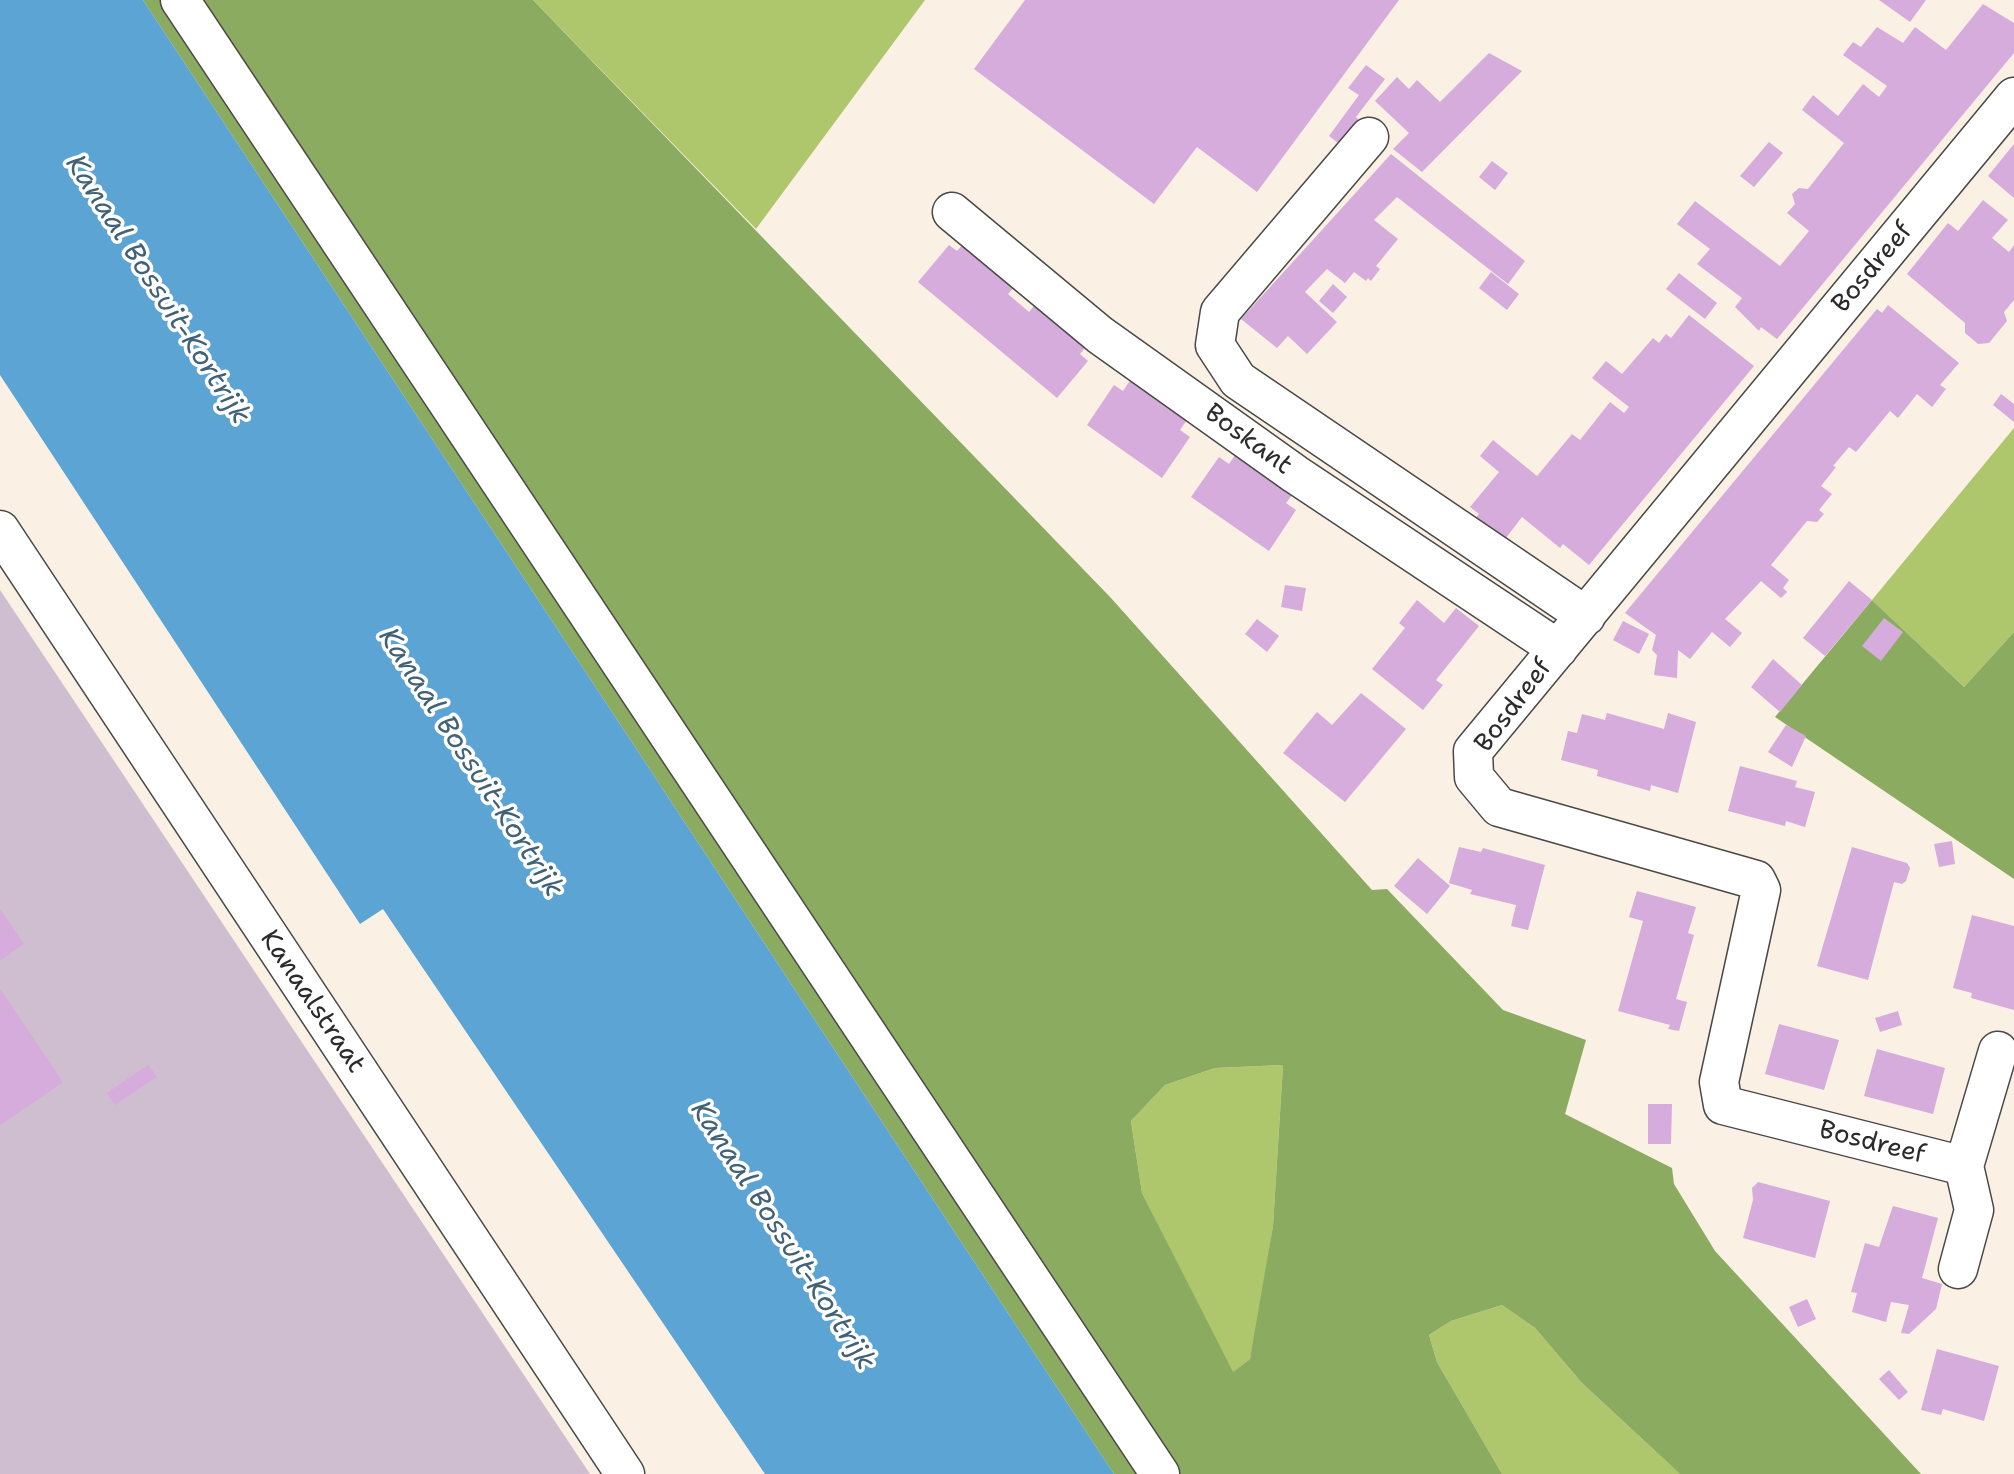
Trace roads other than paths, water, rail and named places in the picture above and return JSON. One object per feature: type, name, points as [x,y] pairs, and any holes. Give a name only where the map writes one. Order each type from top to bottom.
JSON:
[{"type":"street","points":[[180,0],[1160,1474]]},
{"type":"street","name":"Bosdreef","points":[[1964,1166],[1723,1105],[1718,1082],[1761,890],[1756,880],[1499,807],[1474,776],[1474,751],[2014,97]]},
{"type":"street","points":[[1369,137],[1220,312],[1215,345],[1238,380],[1586,616]]},
{"type":"street","name":"Boskant","points":[[952,212],[1100,335],[1295,474],[1558,649]]},
{"type":"street","name":"Kanaalstraat","points":[[0,530],[625,1474]]},
{"type":"street","points":[[1958,1269],[1974,1210],[1964,1166],[1998,1051]]},
{"type":"water","name":"Kanaal Bossuit-Kortrijk","points":[[0,0],[143,0],[1114,1474],[765,1474],[383,909],[360,924],[0,375]]}]
